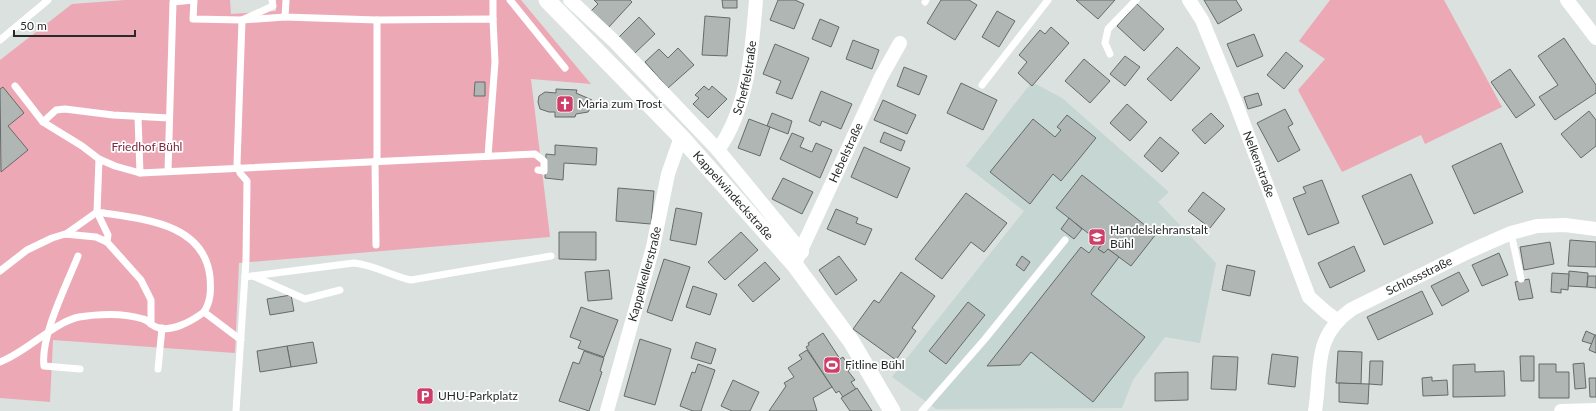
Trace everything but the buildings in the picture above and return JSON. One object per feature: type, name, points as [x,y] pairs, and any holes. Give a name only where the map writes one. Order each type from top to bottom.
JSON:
[{"type":"street","name":"Kappelwindeckstraße","points":[[548,0],[798,258]]},
{"type":"street","name":"Kappelwindeckstraße","points":[[570,0],[616,42],[718,150],[798,258],[851,341],[892,411]]},
{"type":"street","name":"Scheffelstraße","points":[[718,150],[728,136],[744,87],[752,46],[756,0]]},
{"type":"street","name":"Nelkenstraße","points":[[1189,0],[1202,20],[1235,101],[1308,297],[1327,314],[1337,320]]},
{"type":"street","points":[[1567,0],[1596,38]]},
{"type":"street","name":"Hebelstraße","points":[[798,258],[881,77],[900,43]]},
{"type":"street","name":"Kappelkellerstraße","points":[[607,411],[653,247],[668,174],[681,137]]},
{"type":"street","name":"Schlossstraße","points":[[1337,320],[1366,302],[1510,233],[1537,226],[1565,225],[1596,229]]},
{"type":"street","points":[[1315,411],[1319,388],[1321,350],[1337,320]]},
{"type":"street","points":[[1561,411],[1596,410]]},
{"type":"lane","points":[[0,40],[48,0]]},
{"type":"lane","points":[[168,171],[173,2],[194,0],[193,19],[242,20],[285,17],[377,20],[493,19]]},
{"type":"lane","points":[[242,20],[273,6],[272,0]]},
{"type":"lane","points":[[285,17],[286,0]]},
{"type":"lane","points":[[488,156],[495,62],[493,0]]},
{"type":"lane","points":[[510,0],[565,68]]},
{"type":"lane","points":[[982,85],[1048,0]]},
{"type":"lane","points":[[1110,54],[1105,43],[1108,29],[1136,0]]},
{"type":"lane","points":[[236,411],[245,277],[247,181],[240,173],[238,168],[237,142],[242,20]]},
{"type":"lane","points":[[376,245],[377,20]]},
{"type":"lane","points":[[15,86],[43,122],[82,146],[99,159],[115,166],[140,173],[535,154],[544,161],[544,171],[538,170]]},
{"type":"lane","points":[[43,122],[56,110],[65,109],[138,117],[169,118]]},
{"type":"lane","points":[[138,117],[140,173]]},
{"type":"lane","points":[[99,159],[97,212],[108,235],[107,242]]},
{"type":"lane","points":[[0,271],[27,250],[66,234],[97,212],[151,221],[183,234],[194,241],[203,253],[209,267],[210,293],[209,304],[204,312],[194,319],[179,325],[166,329],[151,324],[144,319],[96,315],[78,317],[48,333],[25,349],[0,362]]},
{"type":"lane","points":[[1510,233],[1521,279]]},
{"type":"lane","points":[[66,234],[82,235],[107,242],[129,265],[147,290],[152,312],[151,324]]},
{"type":"lane","points":[[922,411],[985,339],[1065,240]]},
{"type":"lane","points":[[78,256],[48,333],[43,357],[44,366],[80,369]]},
{"type":"lane","points":[[245,277],[354,263],[367,264],[411,280],[551,256]]},
{"type":"lane","points":[[253,276],[305,299],[340,290]]},
{"type":"lane","points":[[204,312],[240,340]]},
{"type":"lane","points":[[158,369],[162,328]]},
{"type":"shaded area","name":"Handelslehranstalt Bühl","points":[[1032,82],[1062,98],[1169,192],[1158,202],[1216,263],[1200,343],[1165,337],[1133,380],[1122,408],[936,409],[892,377],[1024,211],[966,166]]},
{"type":"green space","name":"Friedhof Bühl","points":[[125,0],[230,0],[231,14],[276,11],[276,0],[521,0],[591,84],[531,79],[550,237],[239,263],[235,353],[53,340],[50,402],[0,398],[0,60],[72,4]]},
{"type":"green space","points":[[1330,0],[1444,0],[1502,107],[1425,144],[1421,135],[1342,172],[1298,90],[1325,59],[1299,41]]},
{"type":"place","name":"Maria zum Trost","points":[[565,104]]},
{"type":"place","name":"Handelslehranstalt Bühl","points":[[1097,237]]},
{"type":"place","name":"Fitline Bühl","points":[[832,365]]},
{"type":"place","name":"UHU-Parkplatz","points":[[425,396]]}]
